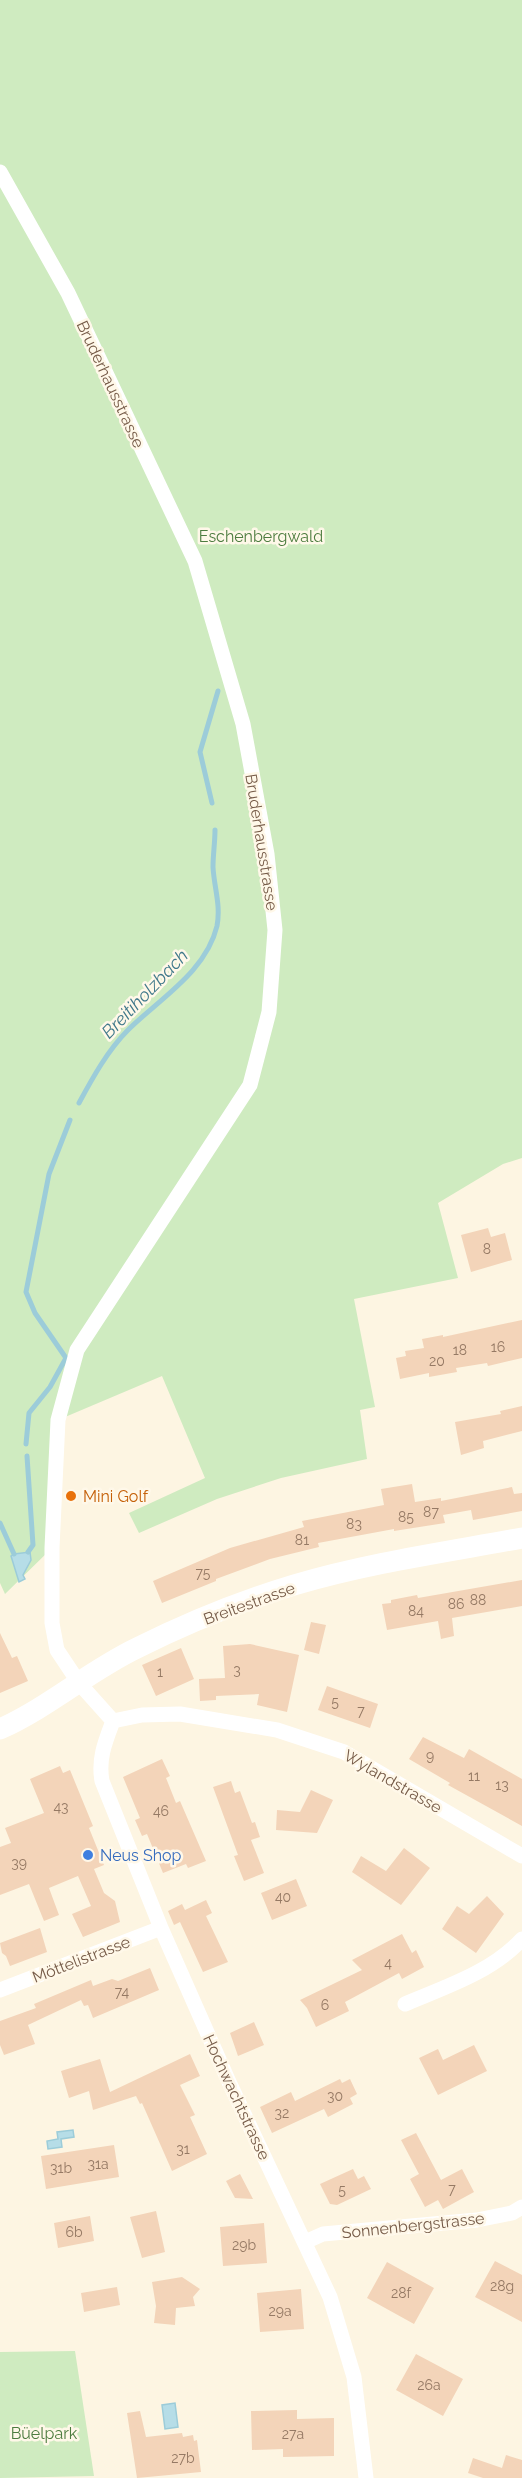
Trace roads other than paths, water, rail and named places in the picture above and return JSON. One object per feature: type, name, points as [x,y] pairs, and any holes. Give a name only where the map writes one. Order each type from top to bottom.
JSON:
[{"type":"main road","name":"Breitestrasse","points":[[0,1729],[24,1719],[137,1647],[241,1604],[294,1585],[411,1557],[522,1538]]},
{"type":"street","name":"Bruderhausstrasse","points":[[0,172],[68,293],[195,561],[243,724],[267,855],[274,930],[269,1012],[250,1084],[77,1350],[64,1395],[58,1429],[52,1548],[52,1623],[57,1650],[79,1683],[113,1721]]},
{"type":"street","name":"Wylandstrasse","points":[[113,1721],[142,1715],[180,1714],[277,1730],[344,1752],[522,1856]]},
{"type":"street","name":"Hochwachtstrasse","points":[[113,1721],[101,1754],[102,1781],[161,1928],[229,2082],[330,2297],[354,2377],[366,2478]]},
{"type":"street","name":"Möttelistrasse","points":[[0,1990],[161,1928]]},
{"type":"street","points":[[405,2004],[471,1976],[522,1939]]},
{"type":"street","name":"Sonnenbergstrasse","points":[[305,2242],[323,2234],[477,2220],[512,2213],[522,2207]]},
{"type":"water","points":[[30,1552],[31,1560],[23,1575],[25,1579],[19,1582],[11,1556]]},
{"type":"water","points":[[73,2130],[74,2137],[61,2139],[62,2147],[48,2149],[47,2141],[58,2139],[57,2132]]},
{"type":"water","points":[[175,2403],[178,2427],[165,2429],[162,2405]]},
{"type":"waterway","points":[[212,803],[200,752],[218,691]]},
{"type":"waterway","name":"Breitiholzbach","points":[[79,1103],[114,1046],[128,1030],[180,984],[203,957],[211,942],[218,918],[213,867],[215,830]]},
{"type":"waterway","name":"Breitiholzbach","points":[[26,1444],[29,1413],[50,1387],[66,1358],[35,1313],[26,1292],[49,1174],[70,1120]]},
{"type":"waterway","name":"Breitiholzbach","points":[[27,1456],[33,1545],[28,1552]]},
{"type":"waterway","points":[[0,1523],[14,1554]]},
{"type":"place","name":"Mini Golf","points":[[71,1496]]},
{"type":"place","name":"Neus Shop","points":[[88,1855]]},
{"type":"park label","name":"Eschenbergwald","points":[[261,536]]},
{"type":"park label","name":"Büelpark","points":[[44,2433]]}]
